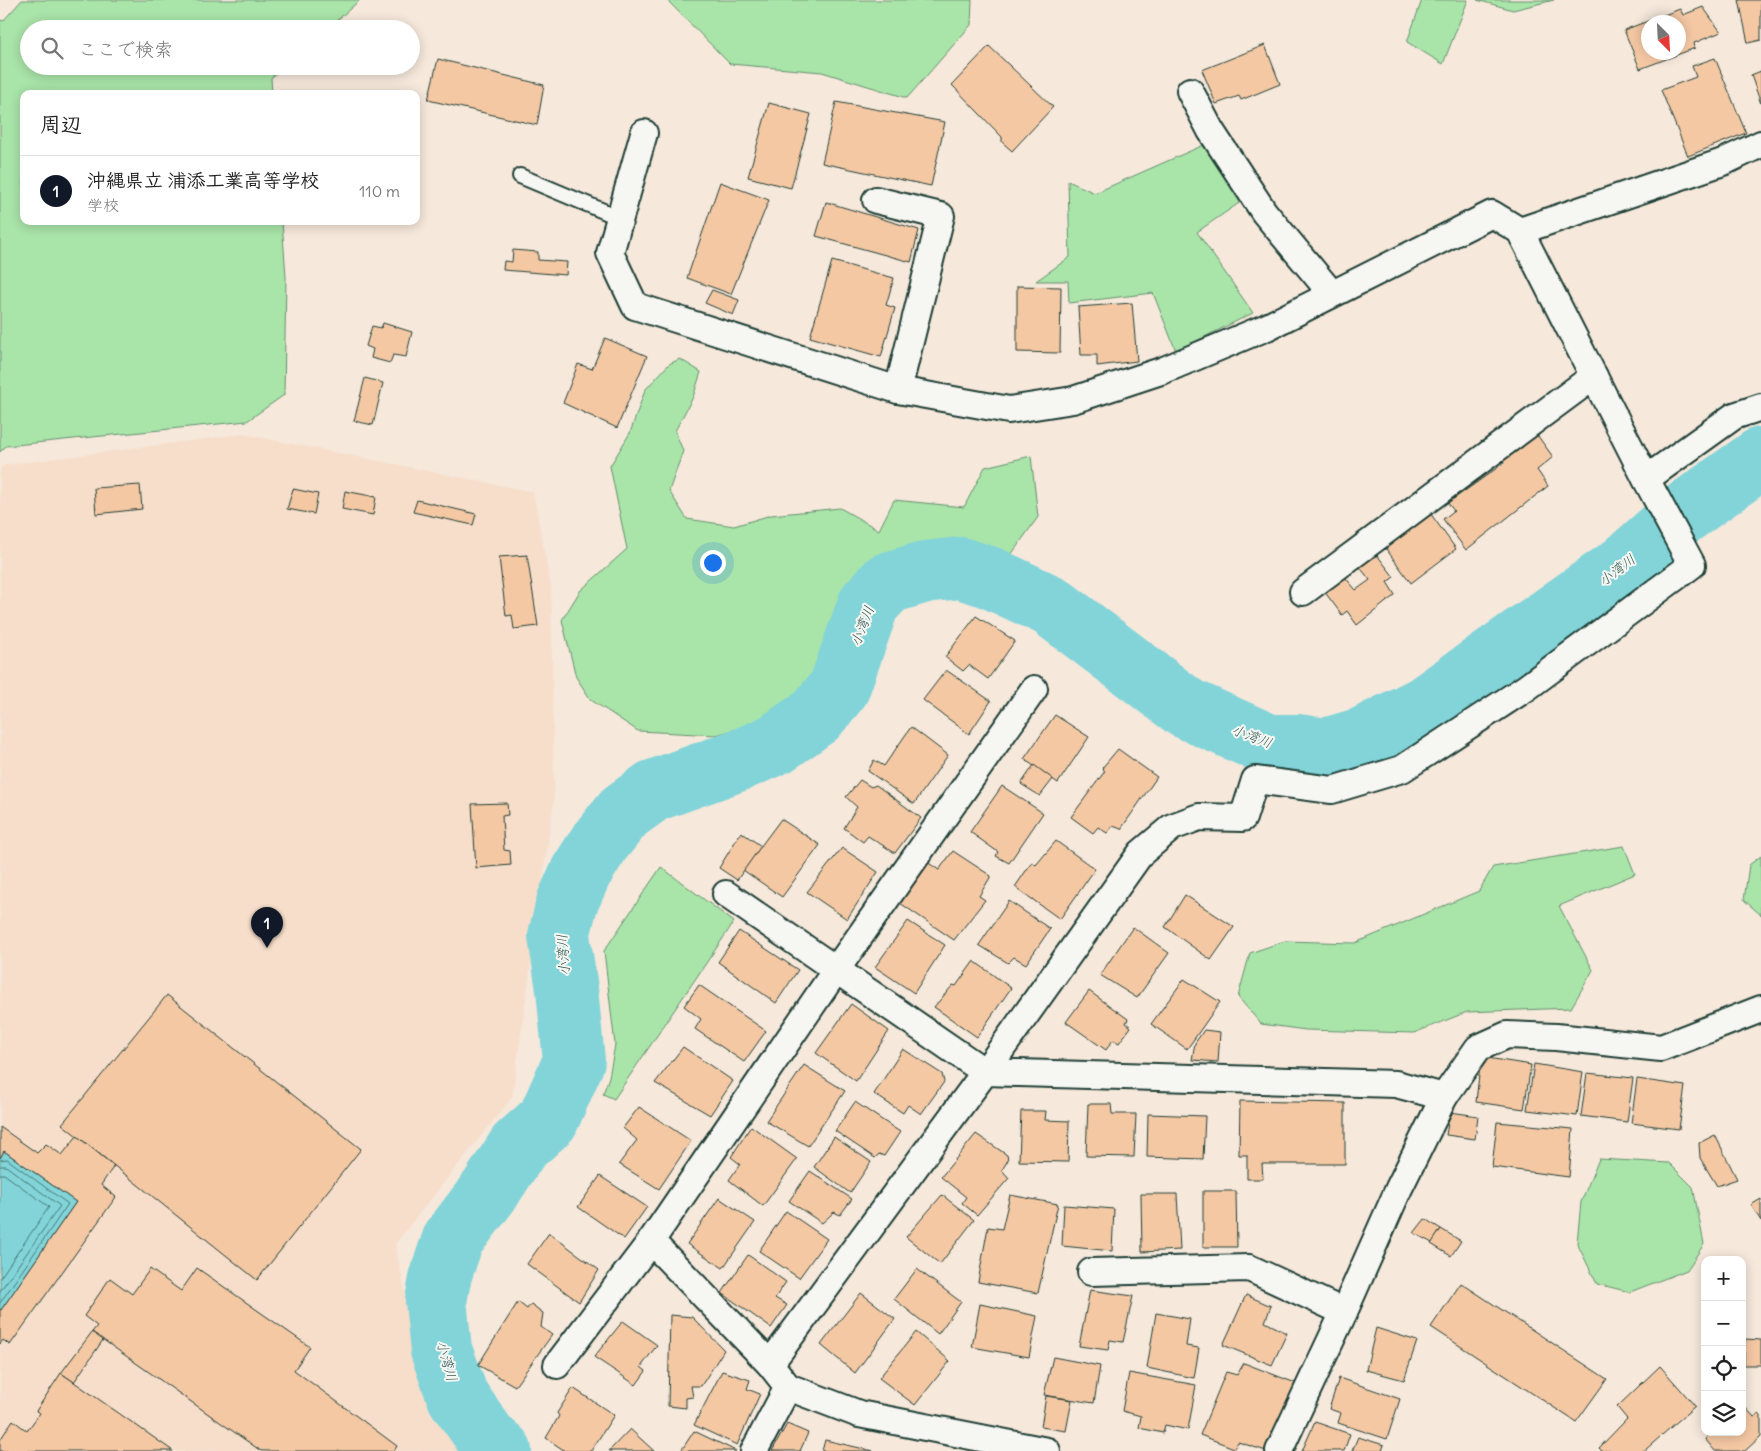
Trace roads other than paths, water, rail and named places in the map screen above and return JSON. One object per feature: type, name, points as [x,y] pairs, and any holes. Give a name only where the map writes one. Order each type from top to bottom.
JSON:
[{"type":"street","points":[[1190,91],[1211,131],[1264,212],[1332,294]]},
{"type":"street","points":[[644,133],[610,253],[635,306],[898,390],[1008,410],[1073,400],[1164,370],[1267,327],[1492,214],[1520,231],[1648,484],[1692,565],[1526,688],[1402,769],[1332,790],[1255,780],[1243,818],[1199,817],[1172,827],[1141,853],[985,1072],[770,1364]]},
{"type":"street","points":[[1520,231],[1723,162],[1761,144]]},
{"type":"street","points":[[876,200],[941,216],[898,390]]},
{"type":"street","points":[[1303,592],[1594,376]]},
{"type":"street","points":[[1648,484],[1734,416],[1761,407]]},
{"type":"street","points":[[557,1365],[651,1241],[836,970],[1034,689]]},
{"type":"street","points":[[726,894],[985,1072],[1396,1084],[1444,1097]]},
{"type":"street","points":[[1278,1451],[1344,1312],[1399,1188],[1444,1097],[1478,1048],[1507,1035],[1556,1037],[1661,1048],[1761,1009]]},
{"type":"street","points":[[651,1241],[770,1364],[788,1388],[859,1414],[1002,1447],[1047,1451]]},
{"type":"street","points":[[1091,1272],[1249,1268],[1344,1312]]},
{"type":"street","points":[[754,1451],[788,1388]]},
{"type":"lane","points":[[520,176],[620,218]]},
{"type":"water","points":[[4,1151],[76,1202],[1,1310],[0,1158]]},
{"type":"waterway","name":"小湾川","points":[[501,1451],[488,1440],[458,1397],[441,1350],[436,1301],[441,1274],[453,1239],[491,1189],[518,1147],[548,1120],[574,1061],[567,989],[559,936],[567,903],[581,872],[600,842],[624,812],[653,791],[742,759],[776,744],[816,716],[839,688],[869,603],[888,583],[925,572],[960,568],[989,577],[1051,606],[1186,708],[1269,745],[1297,745],[1326,749],[1363,738],[1424,707],[1625,565],[1681,515],[1761,458]]},
{"type":"place","name":"沖縄県立 浦添工業高等学校","points":[[267,948]]}]
